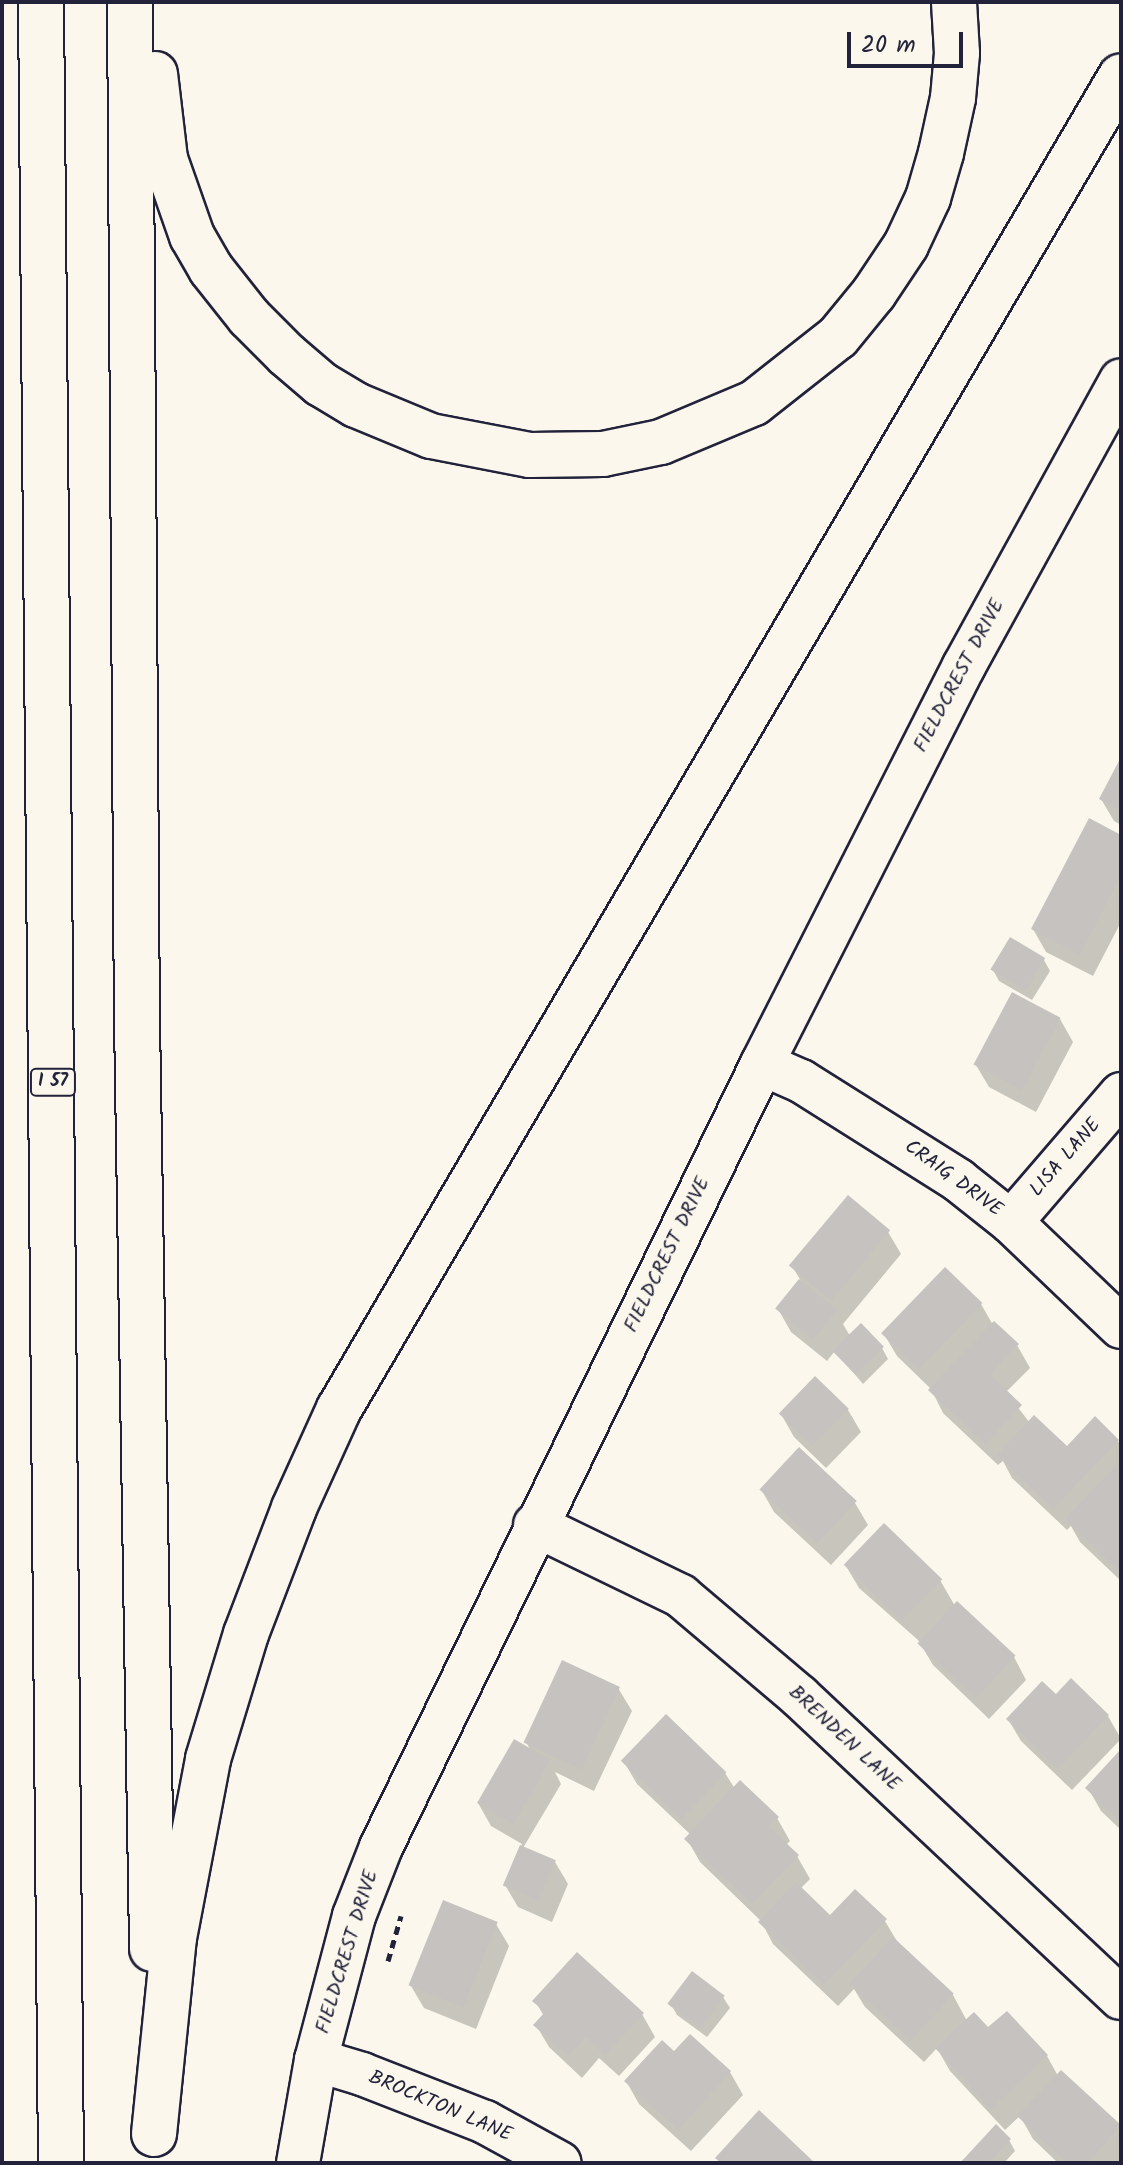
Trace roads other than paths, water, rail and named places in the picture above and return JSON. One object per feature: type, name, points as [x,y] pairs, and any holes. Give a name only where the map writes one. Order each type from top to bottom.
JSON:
[{"type":"highway","name":"I 57","points":[[41,2],[61,2163]]},
{"type":"highway","points":[[130,2],[137,989],[154,2148]]},
{"type":"highway","points":[[153,2],[157,109],[165,159],[192,236],[211,269],[249,317],[321,384],[397,423],[431,436],[489,450],[562,456],[603,454],[661,442],[709,423],[754,403],[838,337],[906,245],[928,198],[953,98],[957,53],[954,2]]},
{"type":"highway","points":[[154,2148],[174,1938],[208,1759],[246,1634],[294,1508],[339,1409],[1121,76]]},
{"type":"street","name":"FIELDCREST DRIVE","points":[[298,2163],[316,2060],[354,1916],[381,1847],[535,1525],[762,1064],[964,666],[1121,380]]},
{"type":"street","name":"CRAIG DRIVE","points":[[762,1064],[801,1081],[906,1144],[1011,1222],[1121,1327]]},
{"type":"street","name":"LISA LANE","points":[[1011,1222],[1121,1094]]},
{"type":"street","name":"BRENDEN LANE","points":[[535,1525],[681,1596],[799,1696],[1121,1998]]},
{"type":"street","name":"BROCKTON LANE","points":[[316,2060],[362,2074],[485,2122],[560,2163]]}]
